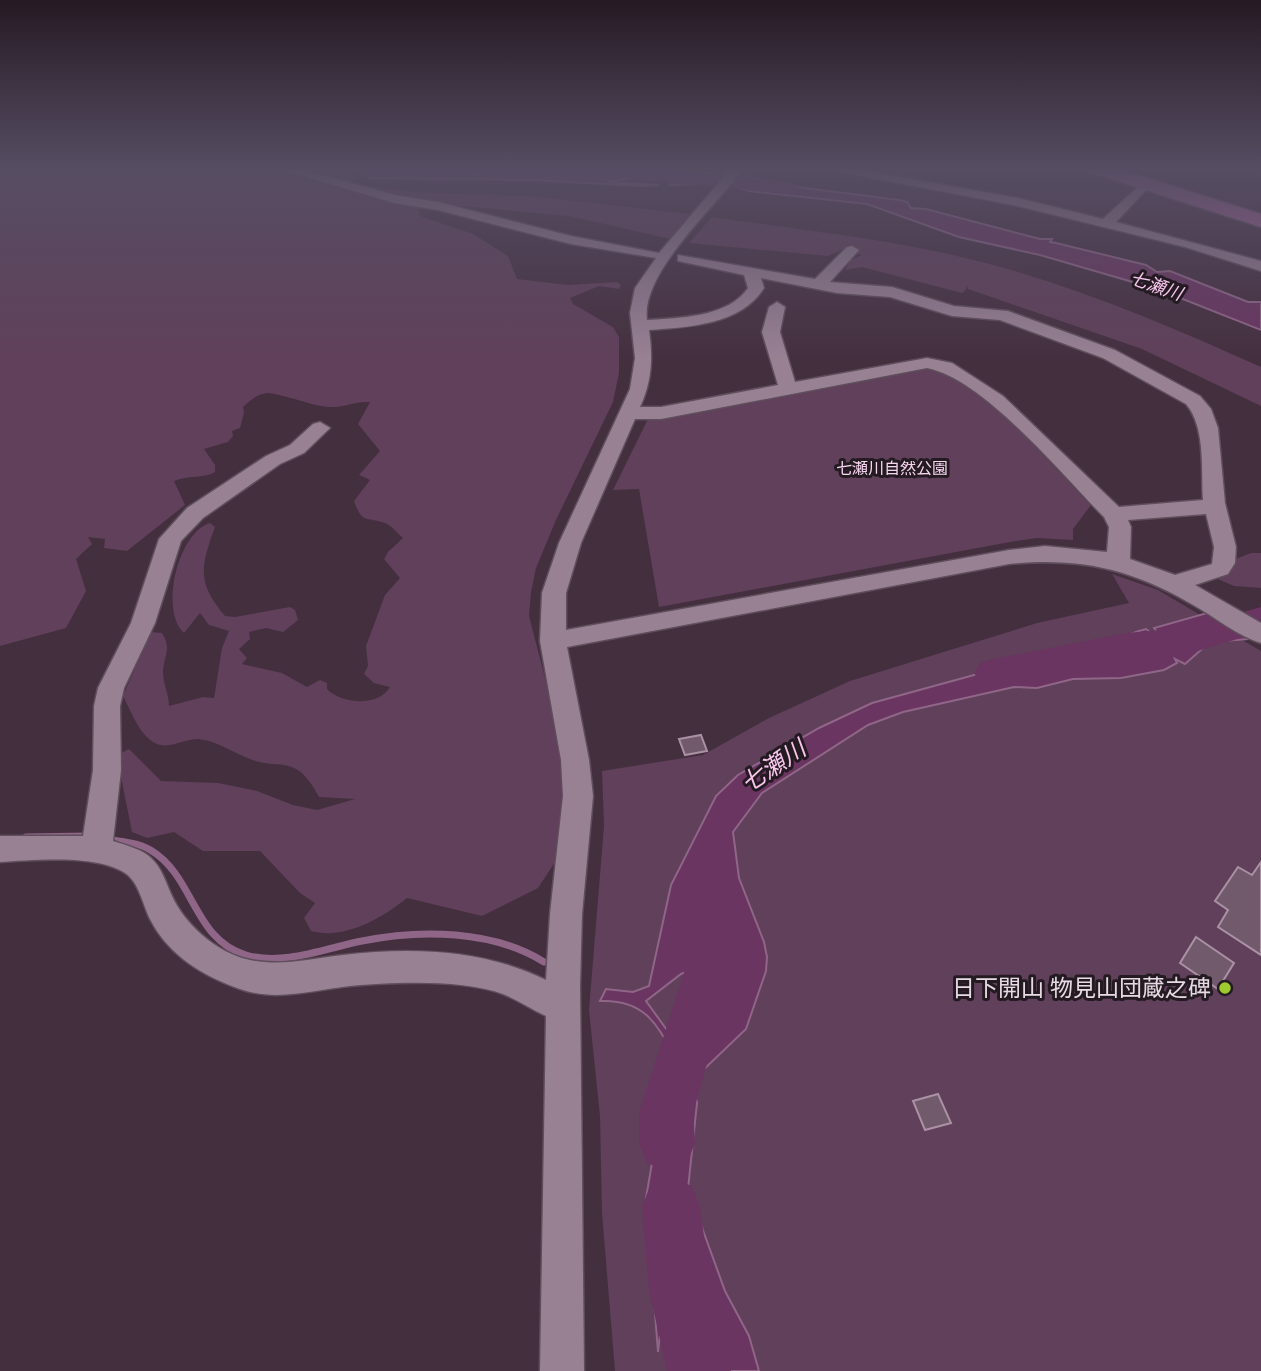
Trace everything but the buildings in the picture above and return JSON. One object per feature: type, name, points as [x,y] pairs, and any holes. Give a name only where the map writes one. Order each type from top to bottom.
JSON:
[{"type":"street","points":[[536,231],[652,254]]},
{"type":"street","points":[[562,1371],[563,1006],[566,914],[578,796],[575,760],[553,641],[554,593],[562,563],[630,413],[643,366],[639,301],[646,281],[686,231]]},
{"type":"street","points":[[1138,231],[1261,266]]},
{"type":"street","points":[[819,284],[852,250]]},
{"type":"street","points":[[1211,250],[1257,252]]},
{"type":"street","points":[[683,258],[819,284],[885,291],[946,310],[1007,317],[1091,346],[1136,366],[1192,400],[1204,413],[1214,503],[1226,555],[1225,565],[1220,569],[1176,583]]},
{"type":"street","points":[[639,325],[692,320],[746,304],[756,288],[751,270]]},
{"type":"street","points":[[777,307],[771,332],[788,389]]},
{"type":"street","points":[[630,413],[662,413],[927,363],[943,363],[997,401],[1114,514],[1120,527],[1118,561]]},
{"type":"street","points":[[96,852],[107,770],[107,706],[111,688],[150,605],[170,539],[186,520],[272,460],[297,449],[320,428]]},
{"type":"street","points":[[1114,514],[1207,507],[1214,503]]},
{"type":"street","points":[[553,641],[1021,555],[1067,552],[1118,561],[1176,583],[1261,634]]},
{"type":"street","points":[[0,849],[35,847],[96,852],[120,856],[138,865],[152,883],[158,901],[180,934],[198,952],[234,971],[260,979],[354,970],[472,971],[510,981],[563,1006]]},
{"type":"green space","points":[[0,231],[464,231],[508,256],[517,279],[568,285],[617,282],[621,285],[619,289],[599,286],[570,298],[573,304],[613,327],[619,337],[619,373],[613,402],[556,520],[536,568],[531,592],[529,616],[559,732],[565,790],[557,859],[538,888],[482,916],[407,898],[362,926],[336,933],[324,933],[311,931],[304,918],[315,903],[300,893],[260,851],[203,851],[174,832],[147,838],[132,832],[119,767],[121,753],[129,749],[161,781],[218,783],[257,791],[293,805],[317,810],[355,799],[319,797],[302,773],[293,768],[256,761],[211,742],[198,739],[167,745],[157,744],[146,736],[123,696],[151,632],[162,633],[167,643],[163,672],[169,706],[203,697],[214,698],[222,648],[229,631],[209,625],[200,613],[184,633],[173,608],[173,591],[181,556],[199,529],[210,523],[215,527],[204,563],[205,583],[225,616],[235,617],[290,607],[295,610],[298,620],[283,632],[266,628],[249,632],[250,639],[239,649],[247,658],[242,664],[282,673],[307,687],[320,680],[327,683],[327,689],[333,694],[350,700],[369,700],[385,693],[390,687],[374,683],[364,674],[368,666],[366,646],[385,595],[400,578],[384,559],[403,538],[387,524],[362,517],[354,501],[370,480],[359,475],[380,451],[358,424],[370,402],[329,407],[271,393],[254,398],[243,407],[240,428],[232,431],[233,436],[228,442],[204,449],[215,465],[215,472],[174,481],[185,505],[127,551],[104,548],[105,539],[88,537],[92,544],[76,559],[86,591],[66,628],[0,646]]},
{"type":"green space","points":[[635,231],[677,231],[671,239]]},
{"type":"green space","points":[[700,231],[811,231],[945,253],[1015,271],[1157,322],[1261,367],[1261,406],[1142,349],[968,289],[966,285],[962,293],[862,267],[845,270],[851,260],[862,255],[841,250],[828,256],[689,243]]},
{"type":"green space","name":"七瀬川自然公園","points":[[940,366],[992,402],[1091,505],[1073,529],[1073,540],[1037,538],[1010,542],[659,607],[639,489],[613,490],[648,419]]},
{"type":"green space","points":[[1251,553],[1261,553],[1261,588],[1234,586],[1218,579],[1218,574],[1233,560]]},
{"type":"green space","points":[[1112,574],[1158,590],[1261,651],[1261,1371],[615,1371],[602,1213],[600,1116],[589,1010],[604,826],[602,771],[703,755],[769,718],[850,681],[1037,623],[1129,603]]},
{"type":"water","points":[[942,231],[1010,231],[1040,239],[1052,239],[1050,242],[1146,265],[1157,272],[1170,271],[1248,302],[1261,302],[1261,330],[1160,290],[1040,255]]},
{"type":"water","points":[[1207,613],[1219,620],[1196,630],[1198,634],[1237,637],[1243,635],[1249,639],[1210,642],[1185,664],[1175,659],[1177,663],[1164,670],[1121,678],[1073,679],[1037,688],[1014,687],[903,712],[868,725],[762,793],[733,832],[739,878],[764,942],[766,971],[746,1029],[700,1073],[694,1090],[697,1103],[688,1189],[725,1291],[749,1336],[759,1371],[704,1371],[705,1345],[701,1311],[692,1278],[679,1258],[667,1274],[658,1352],[646,1198],[658,1128],[680,1067],[666,1040],[641,1011],[630,1005],[600,1001],[606,989],[633,992],[649,986],[671,885],[716,796],[738,775],[819,728],[872,703],[996,669],[1066,657],[1146,629],[1154,635],[1157,632],[1154,628]],"holes":[[[694,969],[711,981],[710,1013],[699,1037],[685,1055],[646,1001],[681,974]]]},
{"type":"waterway","name":"七瀬川","points":[[993,673],[1127,646],[1191,640],[1261,619]]},
{"type":"waterway","points":[[26,837],[89,836]]},
{"type":"waterway","points":[[106,839],[141,846],[166,862],[215,936],[246,955],[260,958],[290,957],[384,937],[432,934],[479,938],[524,951],[544,962]]},
{"type":"waterway","name":"七瀬川","points":[[667,1143],[666,1113],[714,954],[712,927]]},
{"type":"waterway","name":"七瀬川","points":[[671,1207],[680,1290],[699,1371]]},
{"type":"place","name":"日下開山 物見山団蔵之碑","points":[[1225,988]]}]
